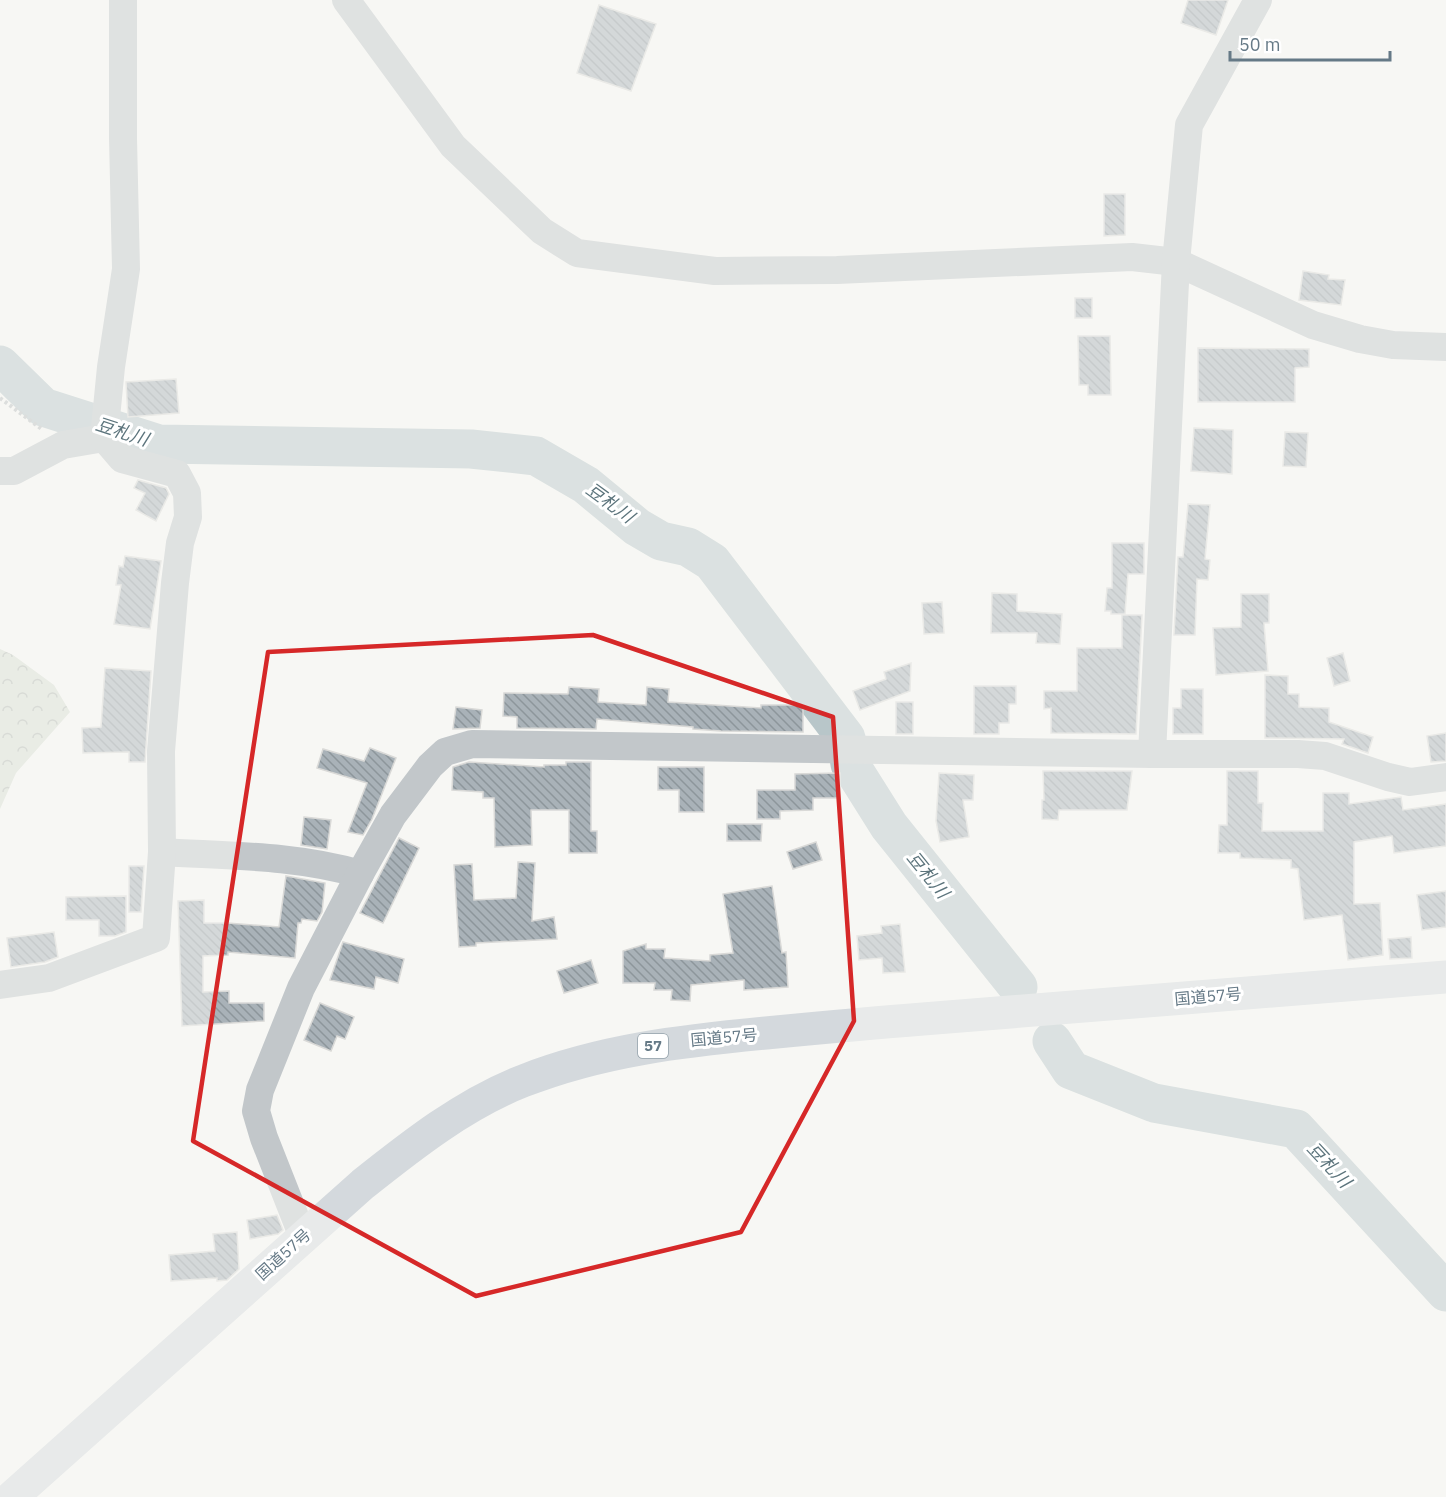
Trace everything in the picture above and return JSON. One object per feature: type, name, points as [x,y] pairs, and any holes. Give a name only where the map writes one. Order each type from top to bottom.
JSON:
[{"type":"highway","name":"国道57号","points":[[12,1497],[363,1184],[407,1149],[483,1100],[560,1067],[604,1055],[683,1041],[845,1025],[1446,977]]},
{"type":"street","points":[[0,985],[49,978],[156,938],[162,852],[161,751],[175,583],[180,543],[188,517],[187,493],[177,474],[122,459],[104,438],[111,367],[126,269],[123,0]]},
{"type":"street","points":[[346,0],[453,146],[542,231],[577,253],[715,271],[837,270],[1132,257],[1176,262],[1313,325],[1360,339],[1393,345],[1446,347]]},
{"type":"street","points":[[1152,754],[1176,262],[1189,124],[1258,0]]},
{"type":"street","points":[[0,471],[14,471],[63,445],[104,438]]},
{"type":"street","points":[[303,1237],[264,1138],[256,1111],[260,1090],[301,988],[360,874],[393,815],[430,766],[445,752],[472,744],[1298,754],[1325,756],[1410,782],[1446,777]]},
{"type":"street","points":[[162,852],[284,860],[335,867],[360,874]]},
{"type":"path","points":[[0,398],[63,445]]},
{"type":"highlighted area","points":[[593,635],[833,717],[854,1021],[741,1232],[476,1296],[193,1141],[268,652]]},
{"type":"green space","points":[[0,649],[13,655],[54,685],[70,712],[16,773],[0,809]]},
{"type":"building","points":[[1188,0],[1228,0],[1216,35],[1181,23]]},
{"type":"building","points":[[599,5],[656,24],[631,91],[577,73]]},
{"type":"building","points":[[1104,194],[1125,194],[1125,235],[1104,236]]},
{"type":"building","points":[[1303,271],[1329,275],[1328,279],[1345,280],[1341,305],[1299,300]]},
{"type":"building","points":[[1075,298],[1092,298],[1092,318],[1075,318]]},
{"type":"building","points":[[1078,336],[1110,336],[1111,395],[1088,395],[1088,385],[1079,385]]},
{"type":"building","points":[[1198,348],[1309,349],[1309,367],[1295,368],[1295,402],[1198,402]]},
{"type":"building","points":[[176,379],[179,413],[128,417],[126,382]]},
{"type":"building","points":[[1194,428],[1233,430],[1232,474],[1191,471]]},
{"type":"building","points":[[1285,432],[1308,433],[1306,467],[1283,466]]},
{"type":"building","points":[[138,480],[166,488],[169,494],[156,521],[136,510],[145,493],[134,488]]},
{"type":"building","points":[[1188,504],[1210,505],[1205,559],[1210,560],[1208,580],[1197,579],[1195,635],[1174,635],[1178,557],[1183,557]]},
{"type":"building","points":[[1112,543],[1144,543],[1144,574],[1128,574],[1125,614],[1111,614],[1111,611],[1105,611],[1107,588],[1112,588]]},
{"type":"building","points":[[125,556],[161,561],[150,629],[114,624],[121,585],[116,585],[119,566],[123,567]]},
{"type":"building","points":[[992,593],[1017,594],[1017,611],[1062,614],[1060,644],[1036,643],[1037,633],[991,633]]},
{"type":"building","points":[[1241,594],[1269,594],[1269,623],[1264,623],[1268,671],[1216,675],[1213,628],[1241,627]]},
{"type":"building","points":[[942,602],[944,633],[924,634],[922,603]]},
{"type":"building","points":[[1122,615],[1142,615],[1136,734],[1051,733],[1051,708],[1044,709],[1044,691],[1077,691],[1077,648],[1122,648]]},
{"type":"building","points":[[1343,653],[1350,681],[1334,686],[1327,658]]},
{"type":"building","points":[[911,663],[910,691],[860,710],[853,691],[886,679],[884,672]]},
{"type":"building","points":[[105,668],[151,671],[145,762],[129,762],[129,752],[83,753],[82,728],[101,727]]},
{"type":"building","points":[[1265,675],[1288,676],[1288,694],[1299,694],[1299,707],[1329,708],[1329,722],[1373,737],[1368,753],[1342,744],[1344,739],[1265,738]]},
{"type":"building","points":[[974,686],[1016,686],[1016,704],[1009,704],[1009,723],[999,723],[999,734],[974,734]]},
{"type":"building","points":[[569,687],[599,689],[598,702],[646,705],[647,687],[669,689],[668,702],[761,708],[761,705],[803,705],[803,732],[721,731],[597,719],[596,729],[517,728],[517,717],[503,716],[504,693],[568,694]]},
{"type":"building","points":[[1181,689],[1203,689],[1203,734],[1173,734],[1173,708],[1181,708]]},
{"type":"building","points":[[896,702],[913,702],[913,734],[896,734]]},
{"type":"building","points":[[456,707],[482,710],[480,728],[453,729]]},
{"type":"building","points":[[1446,733],[1446,761],[1431,762],[1427,736]]},
{"type":"building","points":[[370,748],[396,758],[372,819],[363,835],[348,832],[367,783],[317,768],[323,749],[364,761]]},
{"type":"building","points":[[469,762],[544,767],[544,765],[566,765],[566,762],[591,762],[591,831],[597,831],[597,853],[569,853],[569,810],[531,810],[532,845],[495,847],[494,798],[483,798],[483,792],[452,790],[453,767]]},
{"type":"building","points":[[658,767],[704,767],[704,812],[679,812],[679,790],[658,790]]},
{"type":"building","points":[[1043,771],[1132,771],[1127,810],[1059,810],[1058,820],[1042,819]]},
{"type":"building","points":[[1227,771],[1258,771],[1258,803],[1263,803],[1262,831],[1323,831],[1323,793],[1349,793],[1349,804],[1401,797],[1403,810],[1446,804],[1446,846],[1394,853],[1392,836],[1354,842],[1354,904],[1380,903],[1383,955],[1348,960],[1342,915],[1304,920],[1298,869],[1291,868],[1291,860],[1240,858],[1240,853],[1218,853],[1219,825],[1227,825]]},
{"type":"building","points":[[840,773],[840,798],[813,798],[813,810],[780,811],[780,819],[757,819],[757,790],[795,790],[795,774]]},
{"type":"building","points":[[939,773],[974,775],[973,800],[963,800],[969,837],[940,842],[936,821]]},
{"type":"building","points":[[304,817],[331,820],[327,849],[301,845]]},
{"type":"building","points":[[727,824],[762,824],[761,841],[727,841]]},
{"type":"building","points":[[399,838],[419,848],[383,923],[360,913]]},
{"type":"building","points":[[816,842],[822,860],[793,869],[787,852]]},
{"type":"building","points":[[518,862],[535,863],[532,921],[554,917],[557,939],[476,943],[476,946],[459,947],[454,865],[472,864],[474,900],[516,898]]},
{"type":"building","points":[[129,866],[144,866],[141,912],[129,912]]},
{"type":"building","points":[[286,876],[325,883],[322,912],[317,921],[302,919],[301,923],[298,923],[295,958],[228,952],[228,955],[203,956],[203,992],[229,991],[229,1003],[264,1003],[264,1021],[182,1026],[178,901],[204,900],[204,923],[279,927]]},
{"type":"building","points":[[772,886],[782,953],[786,952],[788,987],[744,990],[744,980],[691,985],[690,1001],[671,1000],[672,990],[654,990],[655,983],[623,983],[623,951],[646,944],[646,949],[665,949],[664,958],[710,961],[710,955],[733,953],[723,894]]},
{"type":"building","points":[[1446,891],[1446,927],[1422,930],[1417,895]]},
{"type":"building","points":[[126,896],[126,932],[115,936],[99,936],[99,920],[66,920],[66,897]]},
{"type":"building","points":[[900,924],[905,972],[883,973],[882,958],[859,960],[857,936],[882,933],[881,926]]},
{"type":"building","points":[[54,932],[58,957],[45,962],[11,967],[7,938]]},
{"type":"building","points":[[1411,937],[1412,958],[1390,959],[1388,939]]},
{"type":"building","points":[[343,942],[404,959],[398,983],[376,977],[374,989],[330,980]]},
{"type":"building","points":[[591,960],[598,983],[564,993],[557,971]]},
{"type":"building","points":[[320,1003],[354,1017],[345,1039],[337,1036],[331,1051],[304,1040]]},
{"type":"building","points":[[277,1215],[283,1230],[278,1234],[250,1239],[247,1220]]},
{"type":"building","points":[[237,1232],[239,1269],[227,1280],[217,1281],[217,1278],[171,1281],[169,1255],[215,1251],[213,1234]]},
{"type":"waterway","name":"豆札川","points":[[0,365],[43,407],[159,444],[471,449],[536,456],[586,485],[637,527],[661,541],[688,547],[712,562],[846,738],[850,764],[889,826],[1018,987]]},
{"type":"waterway","name":"豆札川","points":[[1052,1041],[1071,1070],[1154,1103],[1296,1129],[1446,1292]]}]
